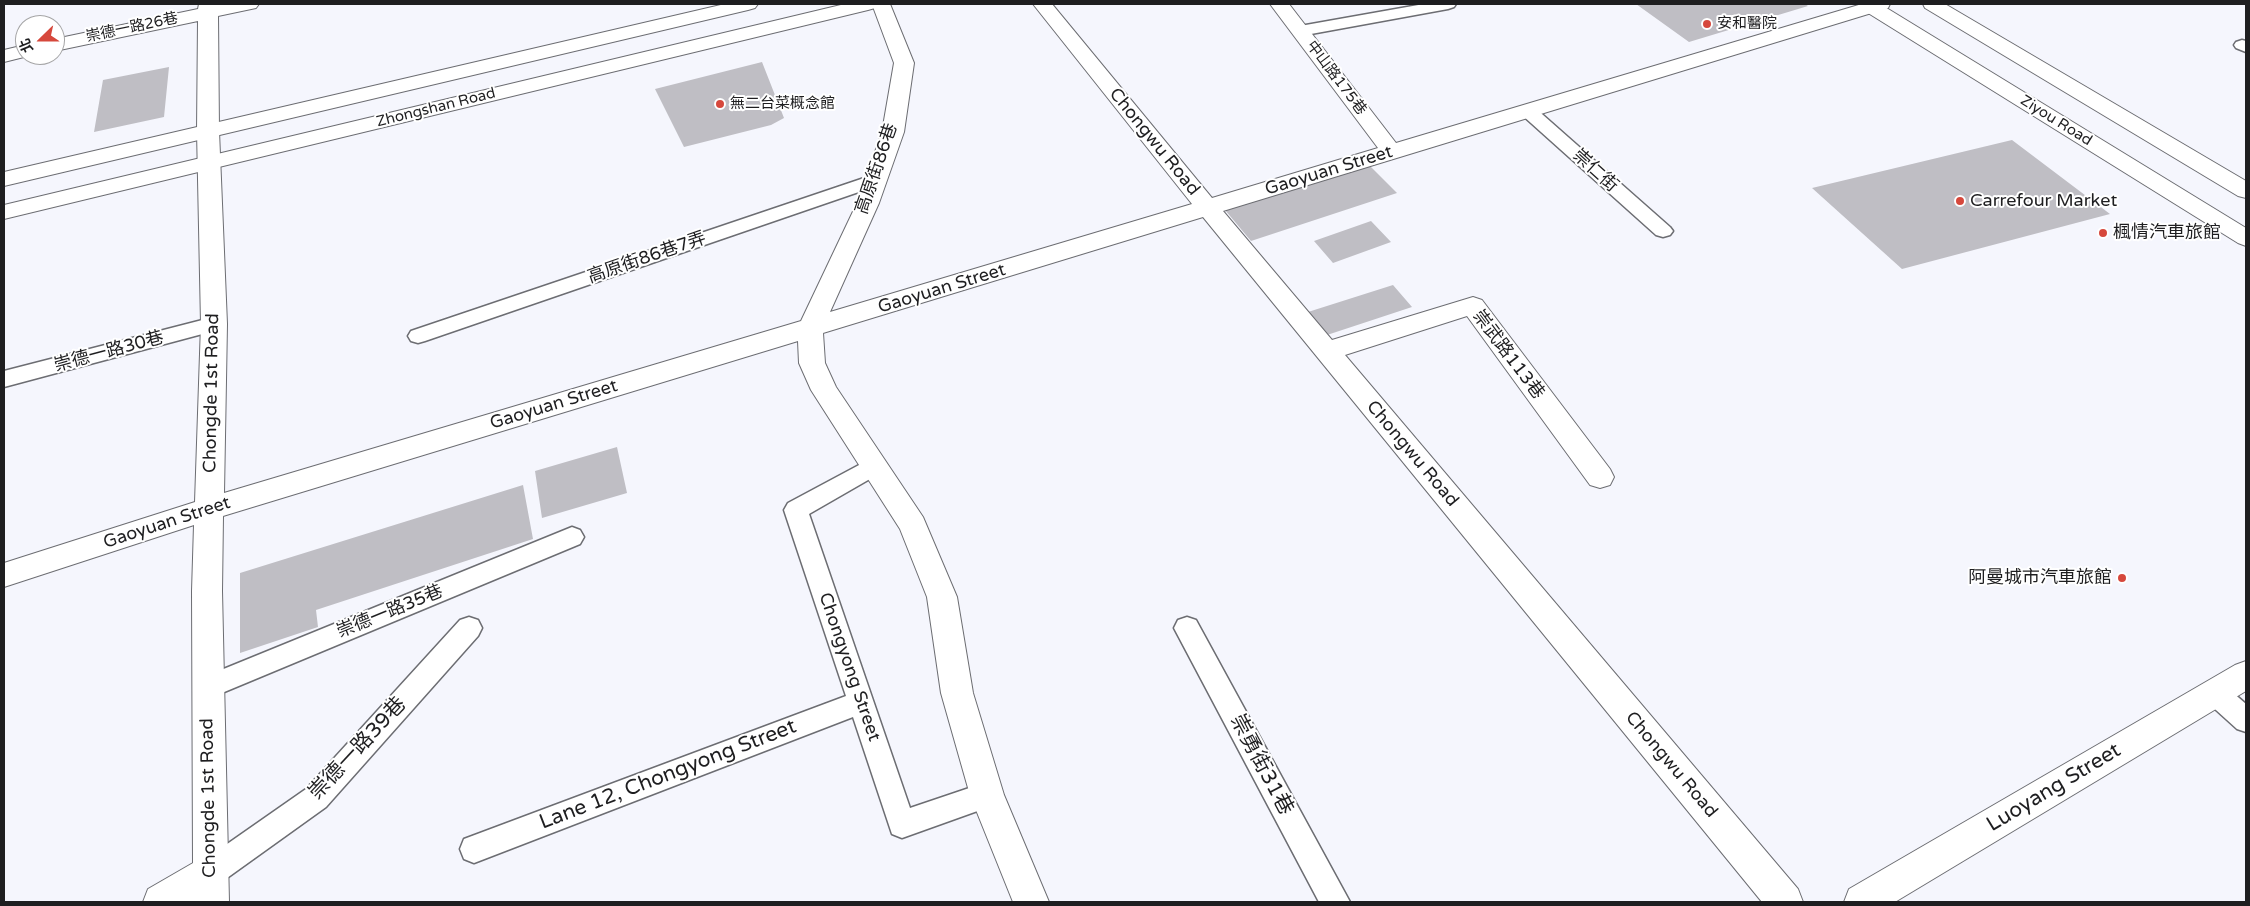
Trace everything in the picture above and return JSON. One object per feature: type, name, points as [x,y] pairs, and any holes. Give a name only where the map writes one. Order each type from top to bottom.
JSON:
[{"type":"street","name":"崇德一路26巷","points":[[65,43],[208,8],[249,4]]},
{"type":"street","name":"Zhongshan Road","points":[[4,178],[748,4]]},
{"type":"street","name":"Zhongshan Road","points":[[4,212],[868,4]]},
{"type":"street","name":"高原街86巷","points":[[810,329],[868,204],[893,132],[904,63],[881,4]]},
{"type":"street","name":"Chongwu Road","points":[[1042,4],[1208,208],[1785,902]]},
{"type":"street","name":"中山路175巷","points":[[1279,4],[1392,152]]},
{"type":"street","points":[[1932,4],[2246,190]]},
{"type":"street","name":"Gaoyuan Street","points":[[4,575],[209,509],[810,329],[1873,5]]},
{"type":"street","name":"Ziyou Road","points":[[1873,5],[2246,238]]},
{"type":"street","name":"Chongde 1st Road","points":[[208,8],[208,130],[214,324],[209,509],[210,888]]},
{"type":"street","name":"崇武路113巷","points":[[1327,351],[1473,306],[1600,477]]},
{"type":"street","points":[[810,329],[812,363],[820,381],[913,525],[942,597],[957,693],[987,795],[1031,902]]},
{"type":"street","name":"Luoyang Street","points":[[1862,902],[2246,674]]},
{"type":"street","points":[[162,902],[210,888]]},
{"type":"lane","points":[[1300,31],[1448,4]]},
{"type":"lane","name":"崇仁街","points":[[1528,111],[1662,231]]},
{"type":"lane","name":"高原街86巷7弄","points":[[418,336],[876,180]]},
{"type":"lane","name":"崇德一路30巷","points":[[4,379],[214,324]]},
{"type":"lane","name":"Chongyong Street","points":[[874,466],[796,510],[902,824],[987,795]]},
{"type":"lane","name":"崇德一路35巷","points":[[208,687],[572,537]]},
{"type":"lane","name":"崇德一路39巷","points":[[210,888],[316,798],[469,628]]},
{"type":"lane","name":"崇勇街31巷","points":[[1188,628],[1335,902]]},
{"type":"lane","points":[[2216,693],[2246,720]]},
{"type":"lane","name":"Lane 12, Chongyong Street","points":[[474,849],[862,702]]},
{"type":"building","name":"安和醫院","points":[[1636,4],[1805,4],[1808,6],[1689,42]]},
{"type":"building","name":"無二台菜概念館","points":[[762,62],[784,118],[771,125],[684,147],[655,89]]},
{"type":"building","points":[[169,67],[164,117],[94,132],[103,80]]},
{"type":"building","name":"Carrefour Market","points":[[2012,140],[2110,214],[1902,269],[1812,188]]},
{"type":"building","points":[[1369,165],[1397,193],[1251,241],[1225,210]]},
{"type":"building","points":[[1371,221],[1391,242],[1333,263],[1314,241]]},
{"type":"building","points":[[1393,285],[1412,307],[1327,335],[1308,312]]},
{"type":"building","points":[[617,447],[627,493],[542,518],[535,471]]},
{"type":"building","points":[[523,485],[533,539],[316,610],[318,627],[240,653],[240,573]]},
{"type":"place","name":"安和醫院","points":[[1707,24]]},
{"type":"place","name":"無二台菜概念館","points":[[720,104]]},
{"type":"place","name":"Carrefour Market","points":[[1960,201]]},
{"type":"place","name":"楓情汽車旅館","points":[[2103,233]]},
{"type":"place","name":"阿曼城市汽車旅館","points":[[2122,578]]}]
